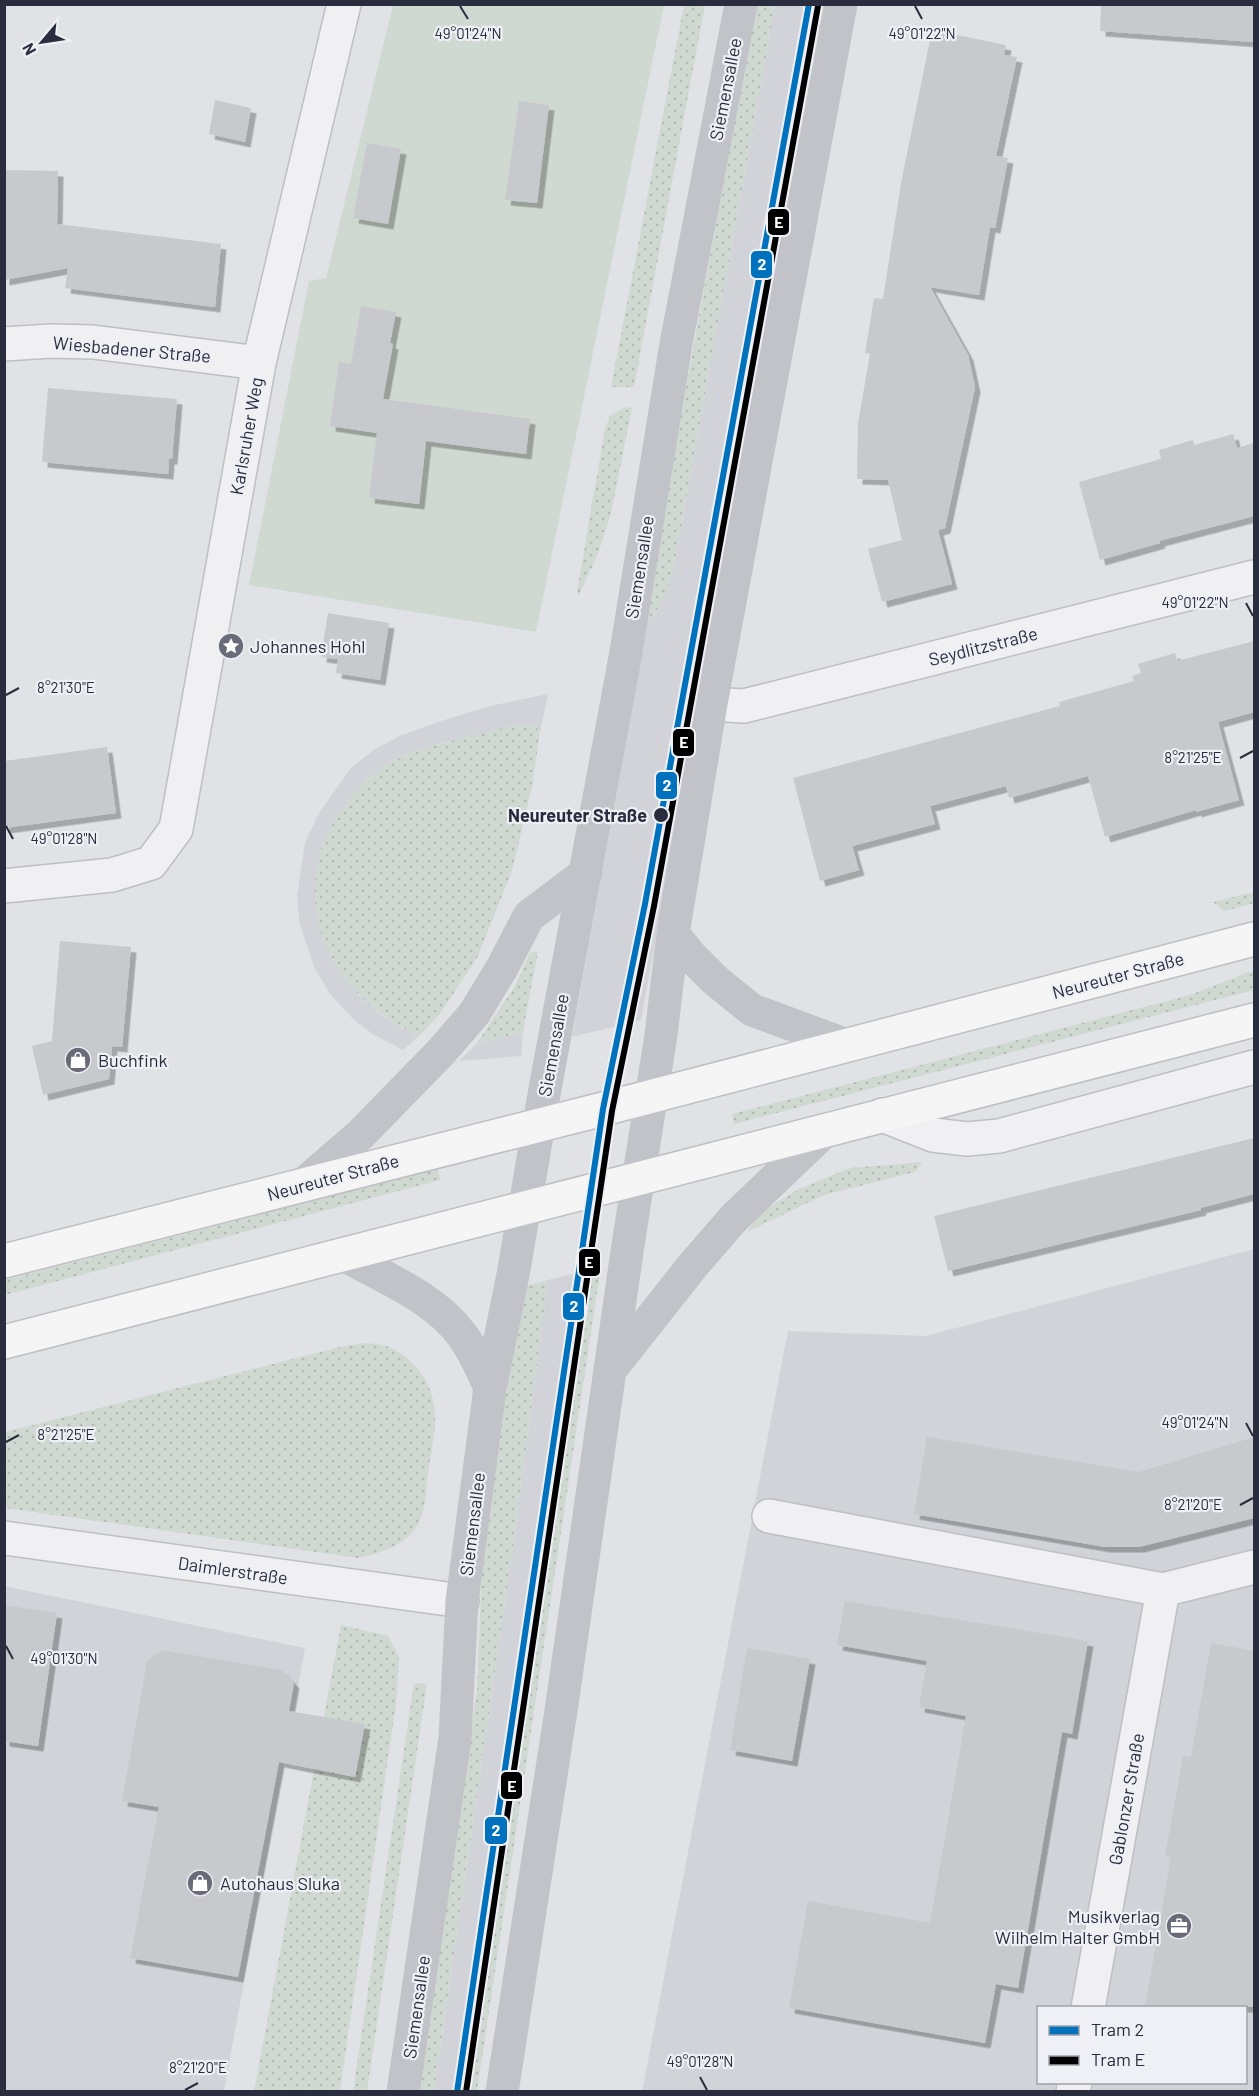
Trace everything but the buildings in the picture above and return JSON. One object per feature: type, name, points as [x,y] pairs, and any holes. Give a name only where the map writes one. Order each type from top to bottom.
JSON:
[{"type":"main road","name":"Siemensallee","points":[[403,2091],[455,1738],[462,1601],[490,1388],[513,1275],[626,652],[676,344],[741,4]]},
{"type":"main road","points":[[502,2091],[562,1704],[673,934],[711,704],[841,4]]},
{"type":"main road","points":[[301,1186],[360,1135],[447,1046],[474,1014],[529,916],[586,873]]},
{"type":"main road","points":[[673,934],[715,980],[752,1010],[847,1045]]},
{"type":"main road","name":"Neureuter Straße","points":[[4,1261],[1254,939]]},
{"type":"main road","points":[[4,1342],[524,1210],[1254,1020]]},
{"type":"main road","points":[[611,1368],[734,1218],[826,1130]]},
{"type":"main road","points":[[344,1255],[438,1310],[462,1335],[481,1367],[490,1388]]},
{"type":"street","name":"Karlsruher Weg","points":[[4,886],[112,875],[150,863],[176,830],[259,363],[344,4]]},
{"type":"street","name":"Wiesbadener Straße","points":[[4,344],[51,341],[93,342],[259,363]]},
{"type":"street","name":"Seydlitzstraße","points":[[711,704],[744,706],[1254,577]]},
{"type":"street","points":[[882,1115],[933,1136],[967,1139],[999,1136],[1254,1067]]},
{"type":"street","points":[[769,1516],[1163,1590],[1254,1567]]},
{"type":"street","name":"Daimlerstraße","points":[[4,1538],[462,1601]]},
{"type":"street","name":"Gablonzer Straße","points":[[1088,2006],[1163,1590]]},
{"type":"shaded area","points":[[393,5],[664,5],[536,632],[249,585],[309,281],[326,278]]},
{"type":"shaded area","points":[[684,5],[705,5],[634,387],[611,387]]},
{"type":"shaded area","points":[[756,5],[775,5],[674,566],[662,602],[648,620],[662,518]]},
{"type":"shaded area","points":[[775,5],[813,5],[702,619],[713,623],[641,1020],[572,1037],[648,620],[655,614],[674,566]]},
{"type":"shaded area","points":[[813,5],[827,5],[713,623],[702,620]]},
{"type":"shaded area","points":[[625,407],[632,408],[611,513],[598,554],[579,595],[577,592],[605,428],[610,416]]},
{"type":"shaded area","points":[[548,694],[540,732],[533,724],[522,724],[442,743],[390,762],[367,780],[334,821],[332,959],[358,995],[380,1014],[419,1036],[403,1050],[374,1035],[354,1020],[331,995],[315,969],[300,925],[297,897],[305,842],[319,813],[351,768],[375,749],[402,735],[438,722],[490,706]]},
{"type":"shaded area","points":[[522,724],[533,724],[540,732],[532,787],[512,871],[477,958],[439,1015],[419,1036],[378,1012],[347,982],[326,947],[316,909],[316,871],[328,833],[352,796],[388,764],[446,742]]},
{"type":"shaded area","points":[[1254,892],[1254,903],[1225,911],[1213,902]]},
{"type":"shaded area","points":[[538,951],[523,1032],[477,1043],[515,986],[530,953]]},
{"type":"shaded area","points":[[1254,970],[1254,990],[734,1124],[732,1114],[1190,995]]},
{"type":"shaded area","points":[[523,1032],[521,1056],[459,1061],[477,1043]]},
{"type":"shaded area","points":[[922,1162],[915,1172],[824,1195],[747,1232],[759,1213],[799,1189],[850,1168]]},
{"type":"shaded area","points":[[438,1169],[440,1180],[5,1295],[5,1280]]},
{"type":"shaded area","points":[[1254,1249],[1254,2091],[642,2092],[788,1331],[926,1336]]},
{"type":"shaded area","points":[[601,1266],[477,2091],[468,2091],[589,1270]]},
{"type":"shaded area","points":[[589,1270],[468,2091],[434,2092],[510,1568],[548,1280]]},
{"type":"shaded area","points":[[548,1280],[510,1568],[434,2091],[418,2092],[477,1690],[483,1536],[518,1288]]},
{"type":"shaded area","points":[[366,1343],[389,1347],[416,1366],[428,1385],[434,1405],[434,1435],[422,1516],[408,1537],[393,1547],[358,1558],[5,1508],[5,1432],[344,1346]]},
{"type":"shaded area","points":[[4,1586],[305,1648],[224,2091],[5,2091]]},
{"type":"shaded area","points":[[341,1625],[388,1636],[399,1656],[397,1696],[340,2091],[254,2092]]},
{"type":"shaded area","points":[[414,1683],[427,1684],[367,2091],[353,2091]]},
{"type":"tram line","name":"2","points":[[457,2092],[603,1109],[645,904],[809,4]]},
{"type":"tram line","name":"E","points":[[466,2092],[612,1111],[654,906],[818,6]]},
{"type":"place","name":"Johannes Hohl","points":[[231,646]]},
{"type":"place","name":"Neureuter Straße","points":[[661,815]]},
{"type":"place","name":"Buchfink","points":[[78,1060]]},
{"type":"place","name":"Autohaus Sluka","points":[[200,1883]]},
{"type":"place","name":"Musikverlag Wilhelm Halter GmbH","points":[[1179,1926]]}]
